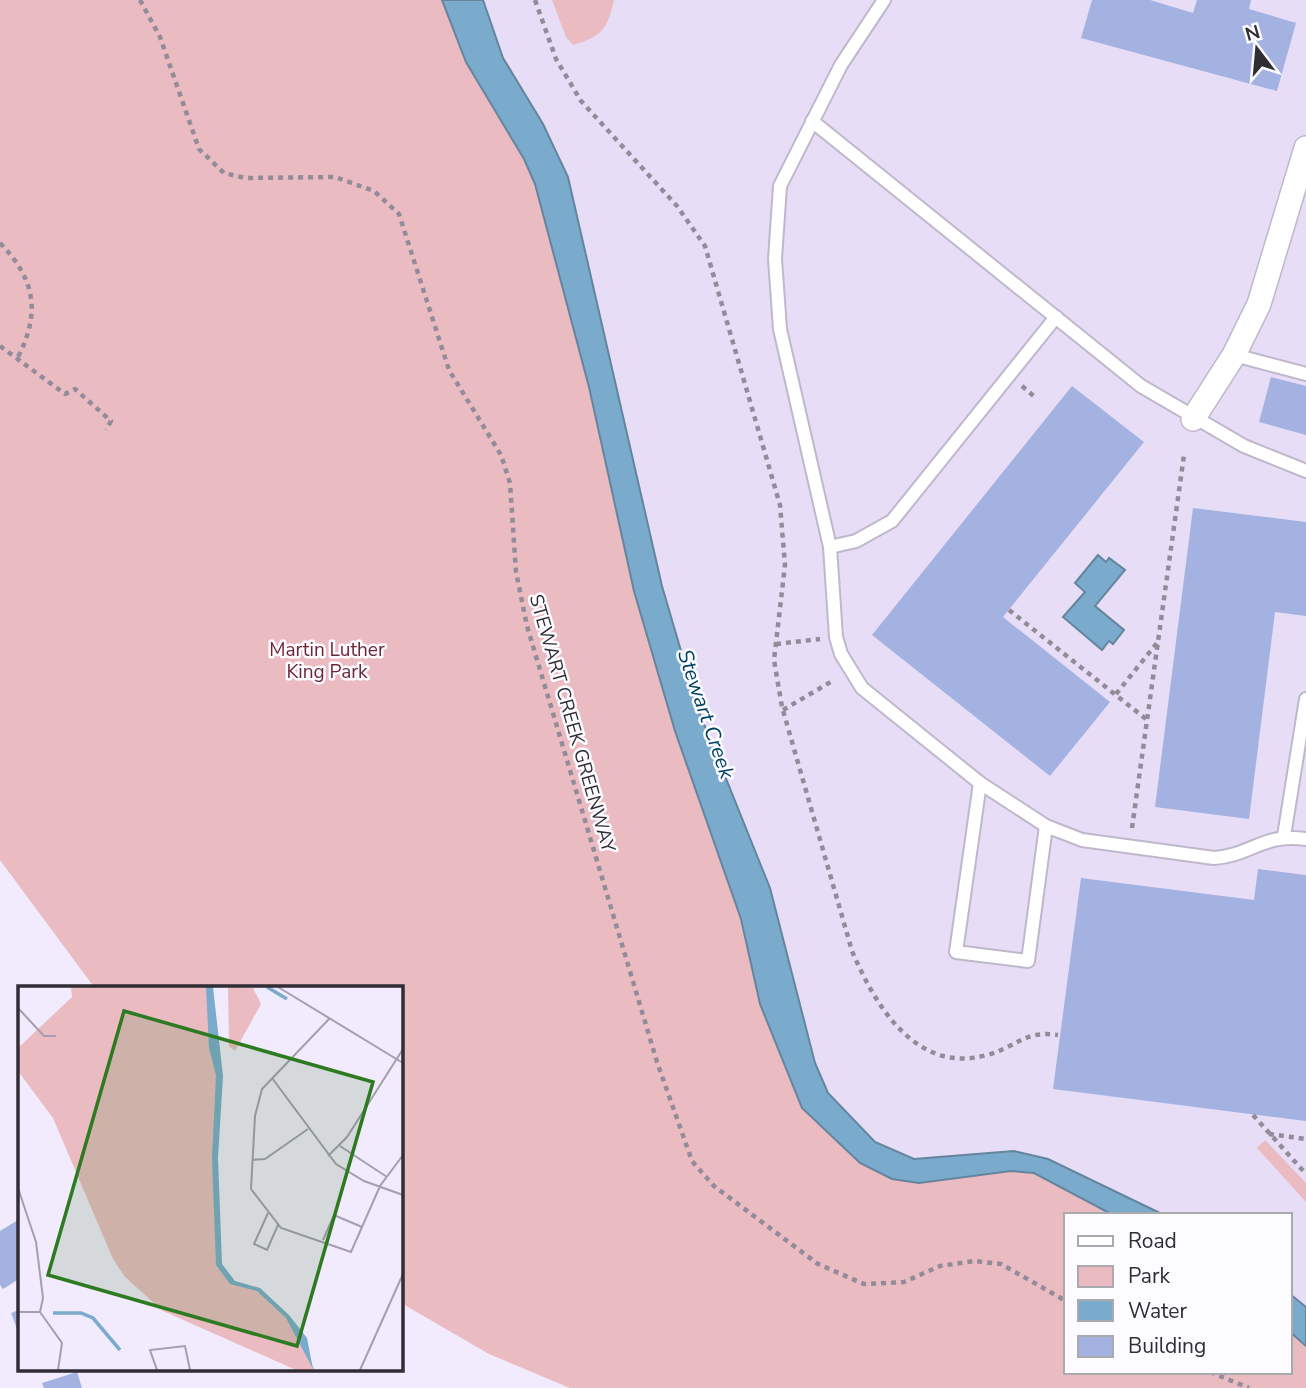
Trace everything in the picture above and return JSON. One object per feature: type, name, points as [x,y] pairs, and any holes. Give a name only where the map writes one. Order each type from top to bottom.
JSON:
[{"type":"street","points":[[1193,419],[1234,355],[1259,304],[1306,148]]},
{"type":"lane","points":[[884,0],[841,65],[780,186],[775,259],[780,330],[830,547],[836,638],[849,669],[862,688],[980,783],[1046,826],[1082,839],[1214,858],[1234,857],[1265,840],[1284,836],[1306,839]]},
{"type":"lane","points":[[812,121],[1141,386],[1193,419],[1244,446],[1306,471]]},
{"type":"lane","points":[[830,547],[856,541],[892,522],[1056,317]]},
{"type":"lane","points":[[1234,355],[1306,374]]},
{"type":"lane","points":[[1284,836],[1306,699]]},
{"type":"lane","points":[[980,783],[956,952],[1028,961],[1046,826]]},
{"type":"path","name":"STEWART CREEK GREENWAY","points":[[140,0],[160,37],[199,149],[223,173],[245,178],[335,177],[374,191],[399,214],[449,370],[501,455],[510,483],[516,572],[527,626],[657,1062],[692,1161],[713,1186],[817,1264],[863,1284],[904,1282],[940,1266],[974,1261],[1001,1265],[1064,1300]]},
{"type":"path","points":[[535,0],[556,59],[581,101],[677,206],[693,225],[705,246],[780,505],[785,565],[774,660],[783,710],[852,951],[868,989],[907,1039],[923,1048],[968,1058],[1006,1049],[1035,1033],[1058,1035]]},
{"type":"path","points":[[0,243],[20,271],[34,306],[18,357]]},
{"type":"path","points":[[0,346],[65,394],[75,389],[111,421],[106,430]]},
{"type":"path","points":[[1134,811],[1184,455]]},
{"type":"path","points":[[1009,610],[1147,719]]},
{"type":"path","points":[[776,644],[820,639]]},
{"type":"path","points":[[1116,694],[1158,641]]},
{"type":"path","points":[[783,710],[834,680]]},
{"type":"path","points":[[1253,1115],[1306,1174]]},
{"type":"path","points":[[1268,1134],[1306,1139]]},
{"type":"path","points":[[1215,1374],[1249,1388]]},
{"type":"shaded area","points":[[469,0],[1306,0],[1306,1335],[1292,1324],[1292,1213],[1127,1213],[898,1163],[815,1089]]},
{"type":"green space","name":"Martin Luther King Park","points":[[0,0],[469,0],[546,173],[653,616],[815,1089],[898,1163],[1032,1162],[1132,1213],[1064,1213],[1064,1374],[1292,1374],[1292,1323],[1306,1335],[1306,1388],[570,1388],[489,1354],[402,1304],[402,986],[93,986],[0,860]]},
{"type":"green space","points":[[552,0],[614,0],[602,30],[573,45],[566,37]]},
{"type":"green space","points":[[1265,1140],[1306,1183],[1306,1202],[1257,1148]]},
{"type":"water","points":[[442,0],[483,0],[503,58],[543,124],[568,177],[662,586],[698,709],[770,888],[815,1063],[828,1093],[875,1142],[914,1159],[1014,1151],[1048,1159],[1160,1213],[1109,1213],[1034,1173],[1011,1171],[919,1183],[892,1179],[860,1163],[802,1108],[760,1004],[741,919],[675,731],[634,591],[589,387],[535,184],[524,159],[466,62]]},
{"type":"water","points":[[1098,555],[1106,562],[1109,558],[1125,570],[1095,606],[1124,630],[1113,644],[1109,641],[1102,650],[1063,617],[1085,592],[1075,583]]},
{"type":"water","points":[[1292,1296],[1306,1307],[1306,1346],[1292,1334]]},
{"type":"building","points":[[1092,0],[1150,0],[1193,13],[1197,0],[1251,0],[1249,9],[1296,23],[1277,91],[1081,38]]},
{"type":"building","points":[[1271,377],[1306,386],[1306,435],[1259,422]]},
{"type":"building","points":[[1072,386],[1144,442],[1003,617],[1110,702],[1050,776],[872,635]]},
{"type":"building","points":[[1193,508],[1306,522],[1306,616],[1275,612],[1249,819],[1155,807]]},
{"type":"building","points":[[1258,869],[1306,875],[1306,1121],[1053,1089],[1081,878],[1254,900]]},
{"type":"building","points":[[18,1220],[18,1280],[3,1289],[0,1285],[0,1231]]},
{"type":"building","points":[[18,1310],[18,1331],[11,1313]]},
{"type":"building","points":[[77,1372],[82,1388],[44,1388],[42,1383]]},
{"type":"water label","name":"Stewart Creek","points":[[706,714]]}]
